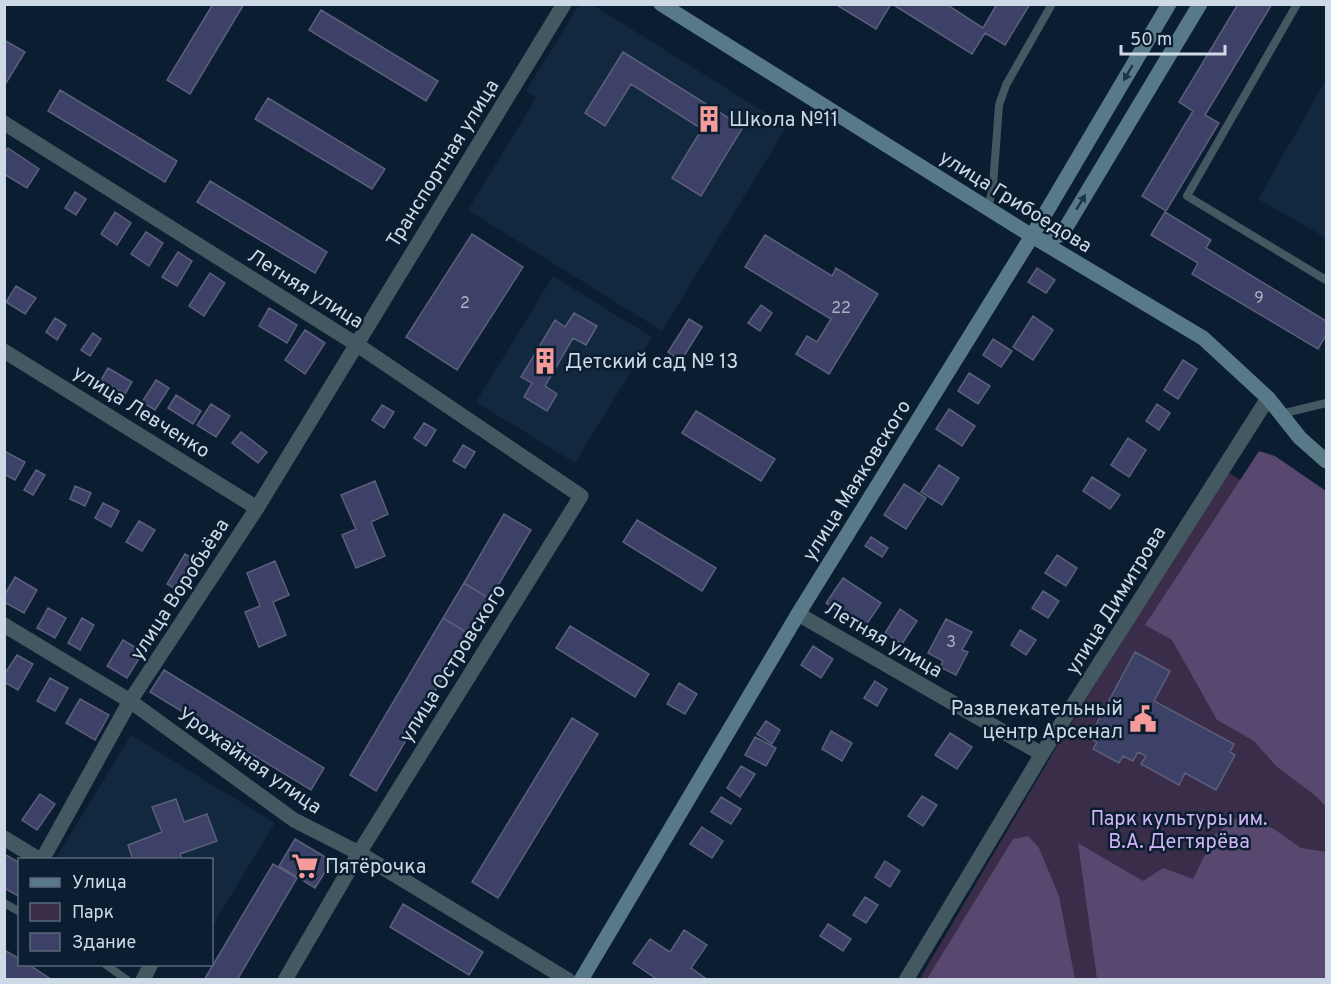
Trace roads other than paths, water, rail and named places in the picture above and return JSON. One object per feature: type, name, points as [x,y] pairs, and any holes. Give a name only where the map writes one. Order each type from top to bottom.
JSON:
[{"type":"street","name":"Транспортная улица","points":[[356,344],[564,4]]},
{"type":"street","name":"улица Грибоедова","points":[[661,4],[988,209],[1203,338],[1268,398],[1299,438],[1326,461]]},
{"type":"street","name":"улица Маяковского","points":[[581,980],[798,614],[1037,239],[1169,4]]},
{"type":"street","points":[[1037,239],[1062,234],[1200,4]]},
{"type":"street","name":"Летняя улица","points":[[6,127],[356,344],[581,496]]},
{"type":"street","name":"улица Воробьёва","points":[[42,858],[130,701],[257,508],[356,344]]},
{"type":"street","name":"улица Левченко","points":[[4,351],[257,508]]},
{"type":"street","name":"улица Димитрова","points":[[906,980],[1042,754],[1268,398]]},
{"type":"street","name":"улица Островского","points":[[285,980],[360,853],[581,496]]},
{"type":"street","name":"Летняя улица","points":[[798,614],[1042,754]]},
{"type":"street","name":"Урожайная улица","points":[[4,625],[130,701],[294,820],[360,853],[568,980]]},
{"type":"street","points":[[4,838],[38,858]]},
{"type":"street","points":[[143,980],[150,966]]},
{"type":"lane","points":[[988,209],[993,186],[999,105],[1006,85],[1052,4]]},
{"type":"lane","points":[[1297,4],[1187,196],[1326,280]]},
{"type":"lane","points":[[1280,414],[1326,403]]},
{"type":"lane","points":[[4,903],[18,911]]},
{"type":"lane","points":[[108,966],[128,980]]},
{"type":"place","name":"Школа №11","points":[[709,119]]},
{"type":"place","name":"Детский сад № 13","points":[[545,361]]},
{"type":"place","name":"Развлекательный центр Арсенал","points":[[1143,719]]},
{"type":"place","name":"Пятёрочка","points":[[305,866]]},
{"type":"park label","name":"Парк культуры им. В.А. Дегтярёва","points":[[1179,830]]}]
